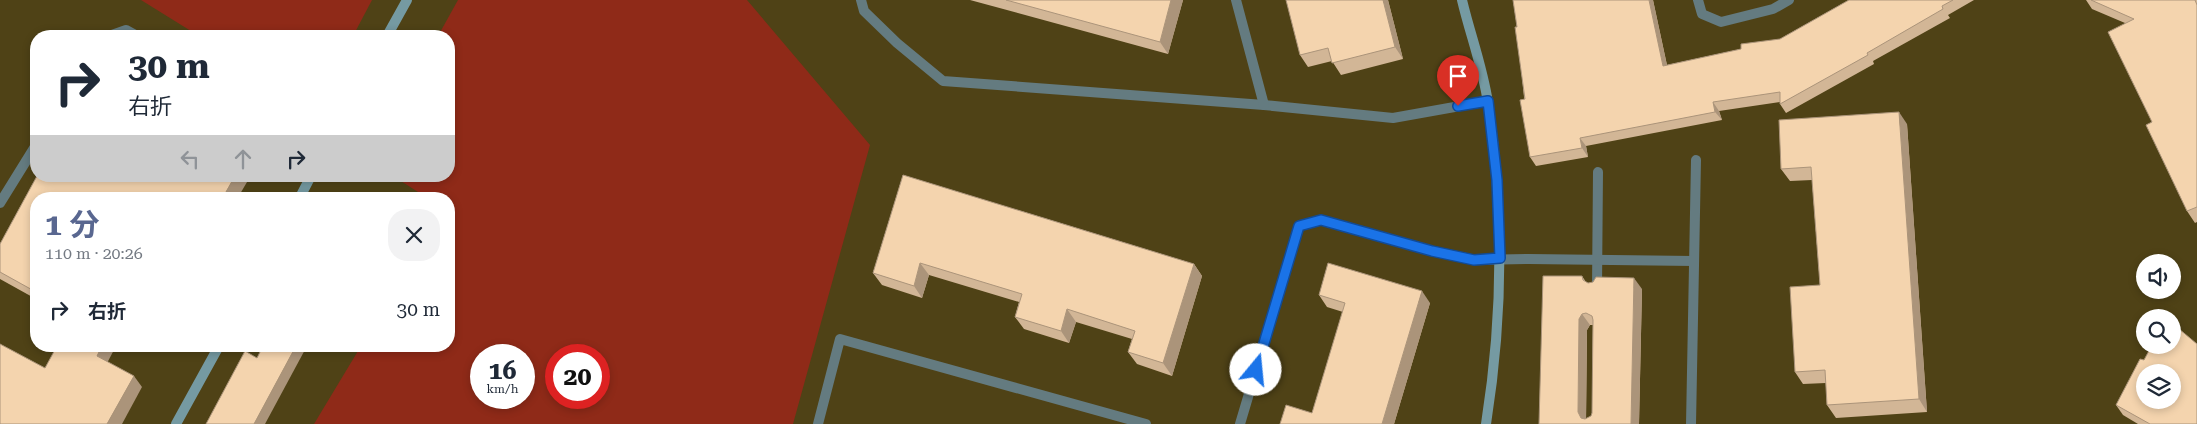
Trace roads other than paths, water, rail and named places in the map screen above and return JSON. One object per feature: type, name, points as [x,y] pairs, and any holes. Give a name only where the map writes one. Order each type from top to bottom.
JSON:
[{"type":"street","points":[[390,30],[406,0]]},
{"type":"street","points":[[861,0],[864,10],[897,43],[943,81],[1264,105],[1392,118],[1488,101]]},
{"type":"street","points":[[1236,0],[1264,105]]},
{"type":"street","points":[[1462,0],[1488,101],[1497,180],[1500,258],[1499,318],[1493,380],[1486,424]]},
{"type":"street","points":[[1698,0],[1702,14],[1721,22],[1773,9],[1789,0]]},
{"type":"street","points":[[0,203],[30,154]]},
{"type":"street","points":[[1691,424],[1696,160]]},
{"type":"street","points":[[1597,288],[1599,260],[1598,172]]},
{"type":"street","points":[[1240,424],[1299,226],[1321,220],[1432,251],[1474,260],[1500,258],[1694,261]]},
{"type":"street","points":[[818,424],[840,339],[1146,424]]},
{"type":"street","points":[[176,424],[216,352]]}]
